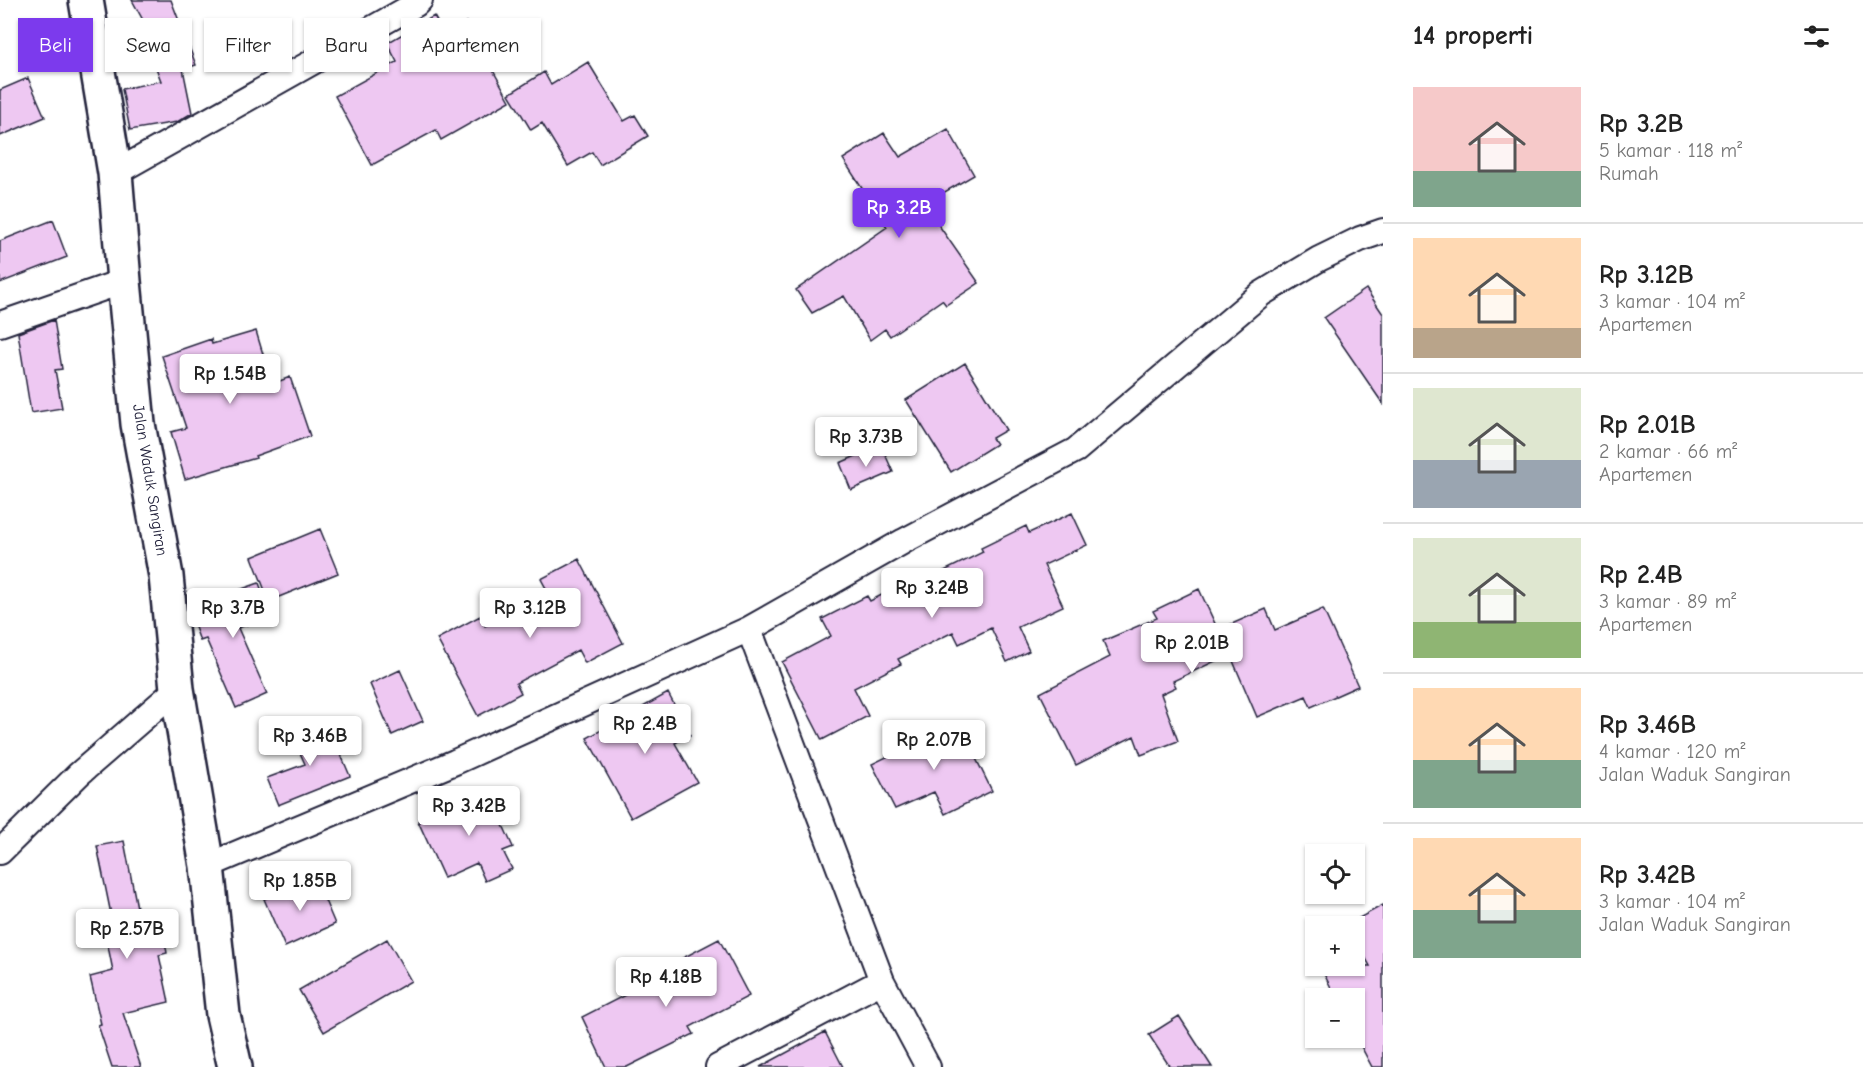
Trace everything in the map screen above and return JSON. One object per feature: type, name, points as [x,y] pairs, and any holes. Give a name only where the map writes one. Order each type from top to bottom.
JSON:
[{"type":"street","name":"Jalan Waduk Sangiran","points":[[86,0],[116,173],[138,423],[166,576],[177,689],[207,866],[224,1015],[234,1067]]},
{"type":"street","points":[[116,173],[417,2]]},
{"type":"street","points":[[207,866],[456,762],[749,629],[904,541],[1076,450],[1261,294],[1319,259],[1360,239],[1383,231]]},
{"type":"street","points":[[0,324],[124,281]]},
{"type":"street","points":[[749,629],[882,981],[928,1067]]},
{"type":"street","points":[[0,852],[79,774],[177,689]]},
{"type":"street","points":[[718,1067],[882,981]]},
{"type":"building","points":[[132,0],[171,0],[178,18],[142,18]]},
{"type":"building","points":[[401,35],[401,72],[494,72],[510,101],[441,140],[436,130],[372,165],[335,96],[379,72],[389,72],[389,66],[397,62],[389,47],[389,42]]},
{"type":"building","points":[[192,55],[196,65],[192,66]]},
{"type":"building","points":[[588,62],[624,121],[635,115],[648,136],[600,165],[592,152],[568,166],[542,123],[531,130],[509,94],[544,72],[551,85]]},
{"type":"building","points":[[158,72],[184,72],[192,113],[177,122],[130,130],[122,89],[161,81]]},
{"type":"building","points":[[28,78],[45,117],[0,136],[0,90]]},
{"type":"building","points":[[948,129],[974,175],[924,204],[979,283],[946,305],[942,300],[890,336],[885,329],[870,340],[844,296],[812,313],[796,290],[887,227],[843,159],[884,133],[900,157]]},
{"type":"building","points":[[53,220],[67,257],[0,283],[0,241]]},
{"type":"building","points":[[1366,289],[1383,314],[1383,404],[1324,318]]},
{"type":"building","points":[[54,320],[62,369],[55,370],[62,408],[31,413],[18,333]]},
{"type":"building","points":[[256,331],[272,384],[290,377],[310,436],[255,456],[256,458],[185,479],[171,432],[186,428],[162,356],[211,339],[212,344]]},
{"type":"building","points":[[965,363],[1006,430],[992,438],[996,444],[951,472],[906,400]]},
{"type":"building","points":[[881,445],[893,472],[851,490],[840,463]]},
{"type":"building","points":[[1072,513],[1087,545],[1044,565],[1063,606],[1018,627],[1029,651],[1007,662],[991,628],[959,644],[953,632],[898,659],[901,664],[854,688],[868,716],[822,740],[782,662],[831,636],[822,619],[867,596],[870,601],[921,575],[924,581],[983,552],[981,548],[1026,526],[1029,533]]},
{"type":"building","points":[[320,529],[338,573],[269,601],[252,557]]},
{"type":"building","points":[[579,559],[623,643],[585,663],[578,650],[516,683],[521,693],[478,716],[437,639],[480,616],[485,626],[548,592],[541,579]]},
{"type":"building","points":[[259,583],[271,616],[238,628],[267,694],[236,708],[206,639],[200,641],[188,608]]},
{"type":"building","points":[[1199,589],[1218,630],[1266,609],[1275,630],[1323,609],[1358,686],[1311,707],[1306,696],[1257,717],[1230,654],[1173,681],[1176,687],[1161,694],[1178,741],[1141,755],[1134,736],[1076,765],[1040,693],[1110,657],[1103,641],[1157,618],[1153,611]]},
{"type":"building","points":[[400,670],[423,721],[392,735],[370,684]]},
{"type":"building","points":[[668,693],[690,735],[675,743],[697,782],[631,818],[587,738]]},
{"type":"building","points":[[321,722],[334,752],[339,750],[350,776],[278,805],[267,778],[305,764],[292,735]]},
{"type":"building","points":[[958,722],[992,791],[945,814],[934,792],[895,809],[872,764]]},
{"type":"building","points":[[487,790],[513,847],[503,851],[512,869],[485,881],[477,863],[444,878],[418,821]]},
{"type":"building","points":[[124,841],[139,918],[160,914],[167,953],[159,955],[169,1002],[123,1013],[141,1067],[112,1067],[98,1025],[101,1024],[90,977],[113,971],[104,926],[113,924],[97,846]]},
{"type":"building","points":[[315,877],[335,924],[285,947],[264,899]]},
{"type":"building","points":[[1383,905],[1383,1067],[1372,1067],[1362,1048],[1365,1048],[1365,988],[1331,988],[1325,976],[1365,976],[1365,966],[1370,966],[1365,957],[1365,916],[1363,916]]},
{"type":"building","points":[[387,939],[411,981],[324,1032],[299,990]]},
{"type":"building","points":[[719,939],[749,996],[690,1027],[694,1034],[627,1067],[606,1067],[582,1017],[678,968],[675,962]]},
{"type":"building","points":[[1179,1016],[1212,1067],[1170,1067],[1149,1035]]},
{"type":"building","points":[[825,1032],[843,1067],[760,1067]]}]
